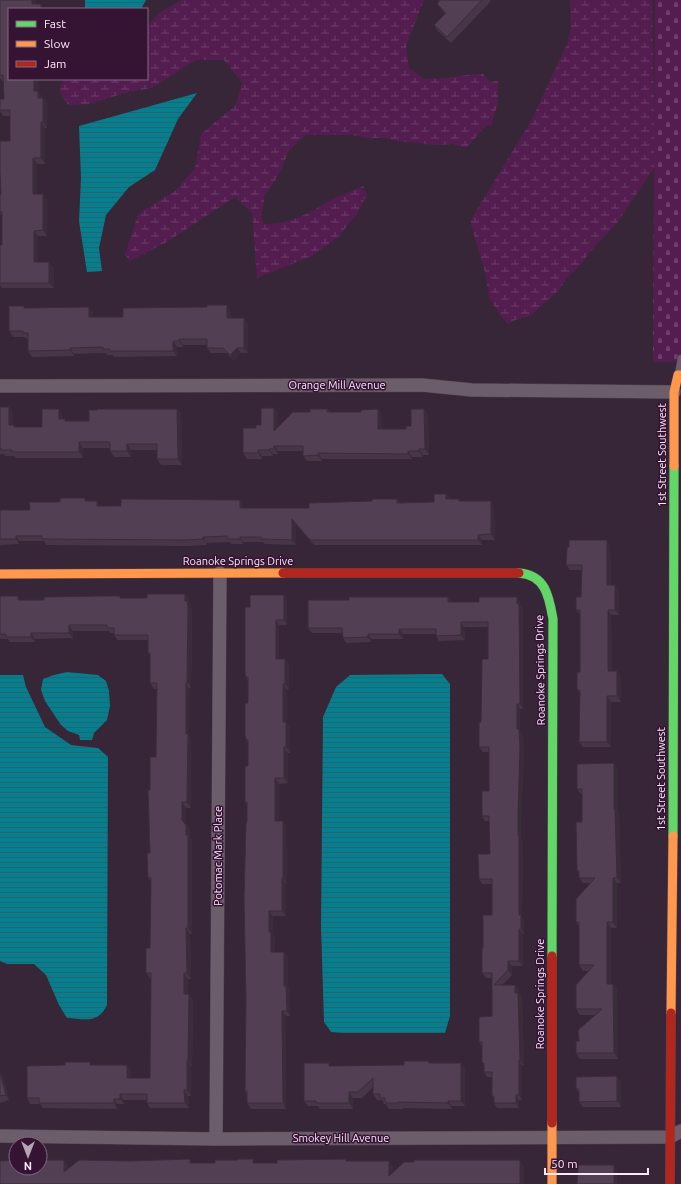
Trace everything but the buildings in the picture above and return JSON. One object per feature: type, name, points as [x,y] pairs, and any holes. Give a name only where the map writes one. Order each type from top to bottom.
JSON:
[{"type":"street","name":"1st Street Southwest","points":[[670,1184],[676,1134],[677,714],[674,392],[679,375]]},
{"type":"street","name":"Orange Mill Avenue","points":[[0,386],[422,385],[472,390],[674,392]]},
{"type":"street","name":"Roanoke Springs Drive","points":[[0,574],[505,572],[526,574],[542,582],[548,595],[553,620],[552,1184]]},
{"type":"street","name":"Potomac Mark Place","points":[[216,1138],[220,573]]},
{"type":"street","name":"Smokey Hill Avenue","points":[[0,1136],[216,1138],[552,1137],[676,1134]]},
{"type":"lane","points":[[679,375],[681,358]]},
{"type":"green space","points":[[182,0],[424,0],[406,46],[409,68],[424,79],[483,74],[490,82],[498,81],[498,103],[491,125],[486,126],[466,148],[453,144],[436,145],[396,141],[385,138],[366,138],[352,135],[306,135],[289,150],[282,168],[264,196],[261,216],[264,224],[285,222],[302,216],[337,197],[363,186],[367,195],[356,215],[338,237],[312,256],[257,278],[252,213],[235,197],[167,242],[130,261],[125,255],[138,214],[175,191],[195,168],[201,134],[236,105],[242,83],[224,60],[196,60],[152,88],[128,92],[90,104],[68,105],[59,91],[63,80],[148,80],[148,26],[159,13]]},
{"type":"green space","points":[[570,0],[652,0],[655,148],[654,168],[617,223],[566,279],[559,290],[530,316],[515,320],[508,324],[489,298],[485,272],[470,221],[531,121],[567,44],[571,29]]},
{"type":"green space","points":[[655,0],[681,0],[681,362],[653,362]]},
{"type":"water","points":[[85,0],[146,0],[142,8],[85,8]]},
{"type":"water","points":[[197,93],[178,119],[155,170],[129,187],[106,215],[99,248],[102,271],[87,272],[79,221],[81,178],[79,126]]},
{"type":"water","points":[[67,672],[98,675],[106,681],[109,691],[110,706],[107,720],[94,733],[92,740],[80,740],[79,735],[68,731],[61,725],[45,701],[41,690],[43,679]]},
{"type":"water","points":[[442,674],[450,684],[450,1016],[445,1033],[331,1032],[324,1022],[321,926],[323,717],[336,687],[350,675]]},
{"type":"water","points":[[0,675],[23,675],[26,687],[45,727],[71,745],[98,748],[108,757],[107,1005],[95,1018],[67,1018],[59,1005],[46,975],[34,964],[7,964],[0,961]]},
{"type":"traffic: fast","points":[[673,836],[674,466]]},
{"type":"traffic: fast","points":[[519,573],[535,578],[545,588],[553,619],[552,956]]},
{"type":"traffic: slow","points":[[674,466],[674,392],[678,375],[681,375]]},
{"type":"traffic: slow","points":[[0,574],[283,573]]},
{"type":"traffic: slow","points":[[671,1013],[673,836]]},
{"type":"traffic: slow","points":[[552,1123],[552,1184]]},
{"type":"traffic: jam","points":[[283,573],[519,573]]},
{"type":"traffic: jam","points":[[552,956],[552,1123]]},
{"type":"traffic: jam","points":[[670,1184],[671,1013]]}]
